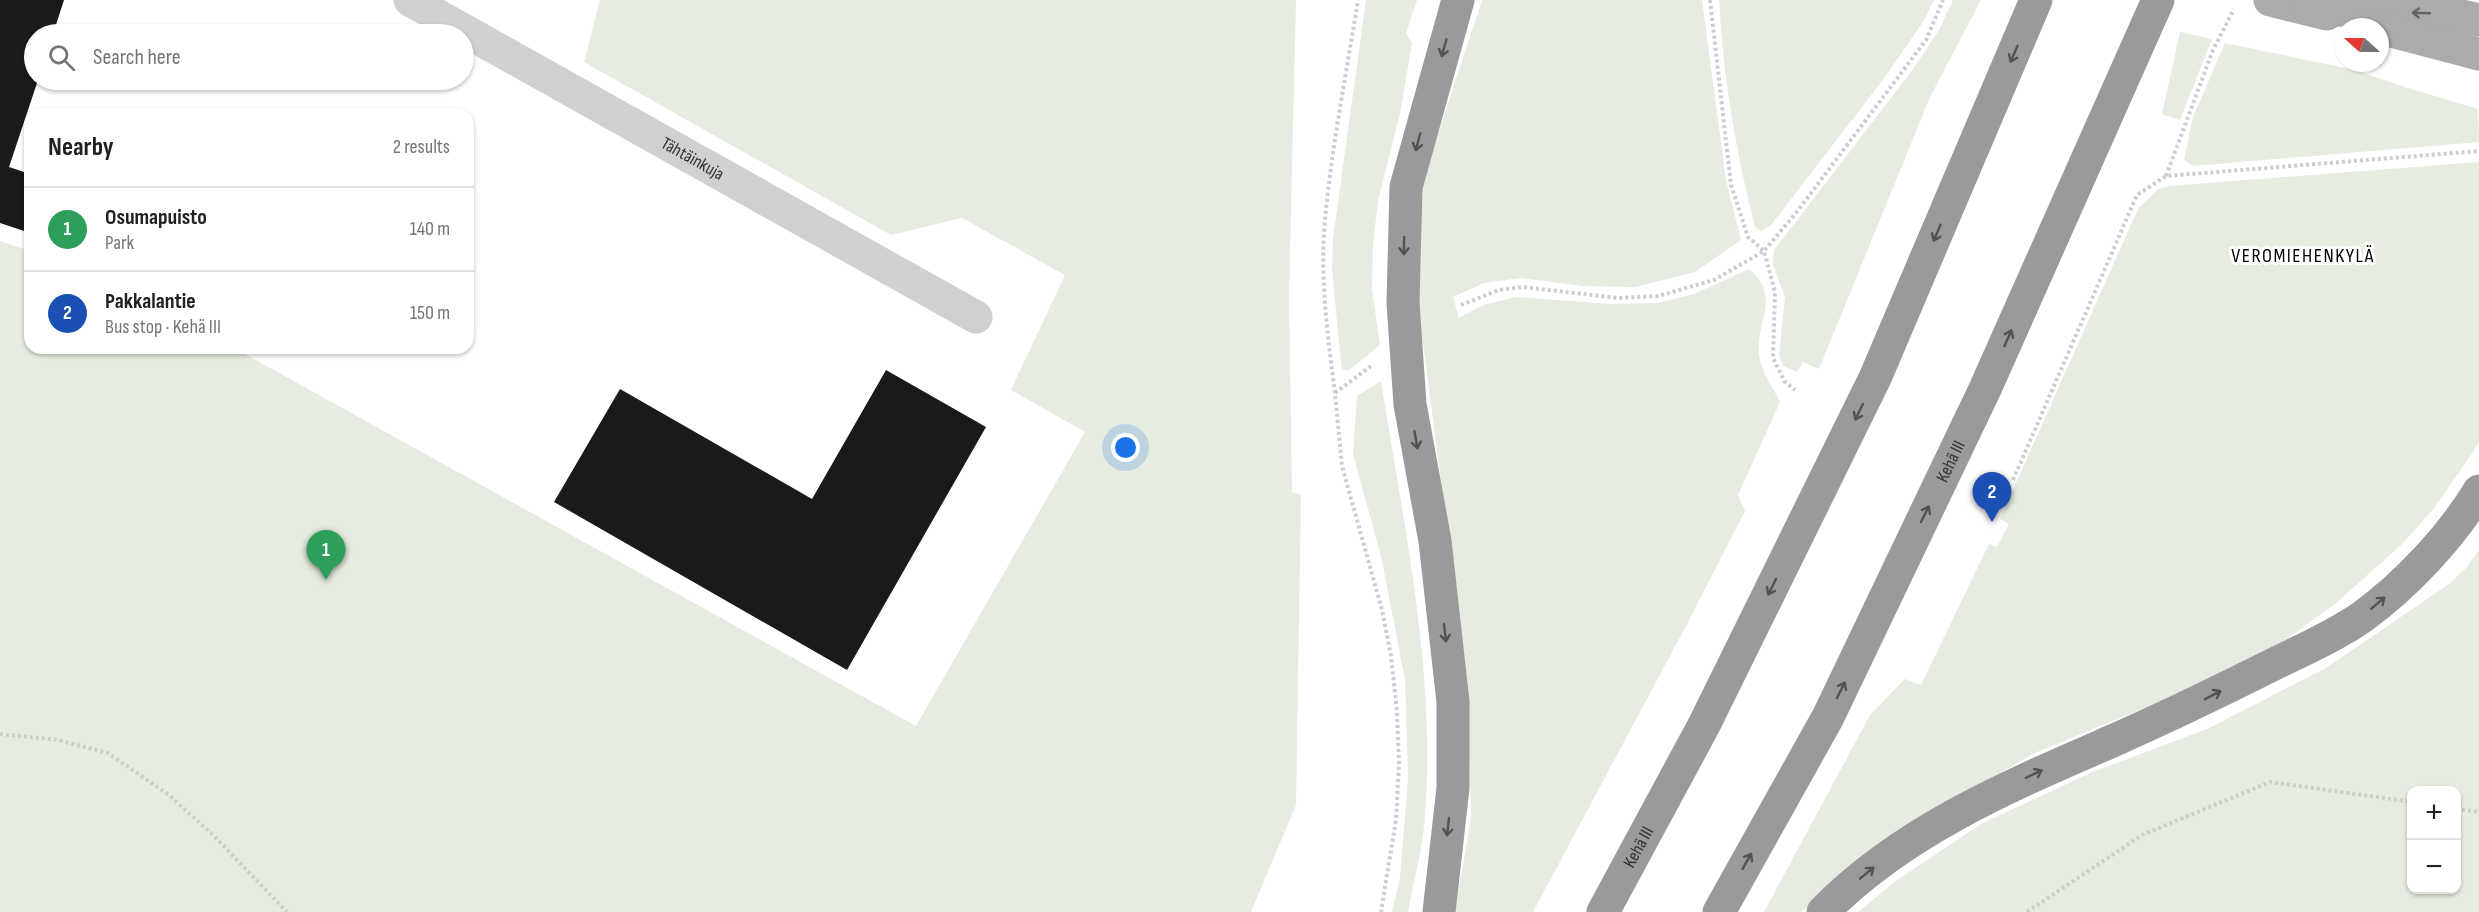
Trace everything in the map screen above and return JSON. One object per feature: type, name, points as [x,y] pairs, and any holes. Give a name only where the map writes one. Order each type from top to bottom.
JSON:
[{"type":"highway","points":[[1439,912],[1453,788],[1453,702],[1435,542],[1410,404],[1403,303],[1406,188],[1458,0]]},
{"type":"highway","name":"Kehä III","points":[[1603,912],[1704,725],[1875,378],[2036,0]]},
{"type":"highway","name":"Kehä III","points":[[1719,912],[1833,706],[1985,389],[2158,0]]},
{"type":"highway","points":[[1824,912],[1892,853],[1962,810],[2035,773],[2186,709],[2329,636],[2362,616],[2432,553],[2468,509],[2479,491]]},
{"type":"main road","points":[[2270,0],[2341,18]]},
{"type":"main road","points":[[2307,9],[2453,14],[2479,20]]},
{"type":"main road","points":[[2389,31],[2479,54]]},
{"type":"street","name":"Tähtäinkuja","points":[[410,0],[453,24]]},
{"type":"street","name":"Tähtäinkuja","points":[[474,36],[976,317]]},
{"type":"path","points":[[1358,0],[1331,171],[1324,233],[1323,269],[1342,466],[1382,610],[1391,656],[1397,711],[1399,764],[1396,820],[1381,912]]},
{"type":"path","points":[[1710,0],[1731,185],[1748,237],[1764,251],[1775,292],[1773,358],[1785,382],[1795,390]]},
{"type":"path","points":[[1461,305],[1499,290],[1523,287],[1618,298],[1658,296],[1714,280],[1764,251],[1796,213],[1926,40],[1943,0]]},
{"type":"path","points":[[2166,176],[2213,50],[2238,0]]},
{"type":"path","points":[[2013,480],[2137,195],[2166,176],[2479,151]]},
{"type":"path","points":[[1335,393],[1372,365]]},
{"type":"path","points":[[0,734],[58,740],[108,753],[169,795],[214,836],[288,912]]},
{"type":"path","points":[[2027,912],[2142,835],[2270,782],[2407,801]]},
{"type":"path","points":[[2461,810],[2479,812]]},
{"type":"shaded area","points":[[600,0],[1296,0],[1289,296],[1292,492],[1301,495],[1296,805],[1251,912],[0,912],[0,241],[24,249],[24,354],[245,354],[916,726],[1085,432],[1011,390],[1065,275],[962,218],[891,235],[584,62]]},
{"type":"shaded area","points":[[1366,0],[1417,0],[1406,33],[1412,43],[1400,114],[1378,200],[1373,244],[1372,290],[1380,345],[1348,371],[1342,369],[1341,363],[1332,268],[1333,239]]},
{"type":"shaded area","points":[[1482,0],[1702,0],[1726,180],[1741,240],[1695,272],[1635,287],[1583,286],[1521,278],[1484,283],[1453,297],[1459,318],[1483,305],[1516,297],[1611,304],[1657,303],[1694,294],[1749,269],[1759,280],[1766,301],[1759,347],[1761,365],[1780,402],[1738,495],[1745,511],[1533,912],[1455,912],[1471,818],[1467,682],[1424,350],[1415,302],[1420,188]]},
{"type":"shaded area","points":[[1719,0],[1934,0],[1923,22],[1882,81],[1771,225],[1761,231],[1755,227],[1736,143],[1727,86]]},
{"type":"shaded area","points":[[1953,0],[1981,0],[1930,97],[1819,369],[1803,362],[1797,372],[1783,366],[1779,355],[1785,297],[1773,265],[1774,250],[1911,72],[1939,30]]},
{"type":"shaded area","points":[[2180,32],[2212,39],[2180,120],[2162,114]]},
{"type":"shaded area","points":[[2225,43],[2335,66],[2335,72],[2361,72],[2478,109],[2479,142],[2193,166],[2184,160],[2193,117]]},
{"type":"shaded area","points":[[2479,162],[2479,443],[2435,507],[2402,544],[2335,604],[2271,650],[2149,706],[2035,753],[1903,828],[1801,912],[1764,912],[1870,715],[1905,679],[1921,685],[1989,544],[1997,547],[2009,524],[2000,519],[2138,209],[2158,189],[2170,186]]},
{"type":"shaded area","points":[[1381,381],[1416,603],[1423,659],[1426,715],[1427,771],[1424,827],[1408,912],[1392,912],[1400,878],[1408,779],[1405,679],[1381,556],[1353,454],[1357,396]]},
{"type":"shaded area","points":[[2479,550],[2479,912],[1858,912],[1897,880],[1981,824],[2090,773],[2207,729],[2326,668],[2449,584],[2467,567]]},
{"type":"building","points":[[0,0],[64,0],[56,24],[24,24],[24,90],[35,90],[29,108],[24,108],[24,122],[9,167],[24,172],[24,231],[0,223]]},
{"type":"building","points":[[886,370],[986,427],[847,670],[554,502],[620,389],[812,499]]},
{"type":"place","name":"Pakkalantie","points":[[1992,522]]},
{"type":"place","name":"Osumapuisto","points":[[326,580]]},
{"type":"district","name":"VEROMIEHENKYLÄ","points":[[2303,256]]}]
